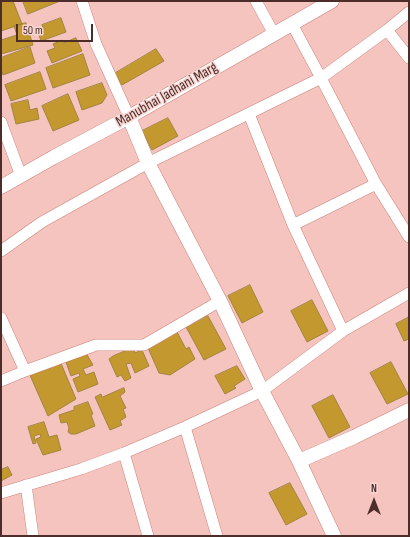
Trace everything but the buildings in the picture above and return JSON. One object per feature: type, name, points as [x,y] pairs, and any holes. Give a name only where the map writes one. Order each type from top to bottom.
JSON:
[{"type":"street","points":[[82,1],[96,44],[148,163],[220,301],[262,391],[300,461],[334,536]]},
{"type":"street","points":[[256,1],[274,34]]},
{"type":"street","name":"Manubhai Jadhani Marg","points":[[1,187],[292,24],[316,5],[332,1]]},
{"type":"street","points":[[1,252],[42,222],[148,163],[321,78],[387,30],[409,12]]},
{"type":"street","points":[[292,24],[376,184],[409,238]]},
{"type":"street","points":[[387,30],[409,58]]},
{"type":"street","points":[[249,114],[293,225],[343,331]]},
{"type":"street","points":[[1,122],[21,176]]},
{"type":"street","points":[[293,225],[376,184]]},
{"type":"street","points":[[1,493],[124,453],[185,427],[262,391],[343,331],[409,293]]},
{"type":"street","points":[[1,381],[24,371],[96,345],[144,345],[220,301]]},
{"type":"street","points":[[1,318],[24,371]]},
{"type":"street","points":[[300,461],[409,410]]},
{"type":"street","points":[[185,427],[217,536]]},
{"type":"street","points":[[124,453],[148,536]]},
{"type":"street","points":[[26,486],[32,536]]}]
